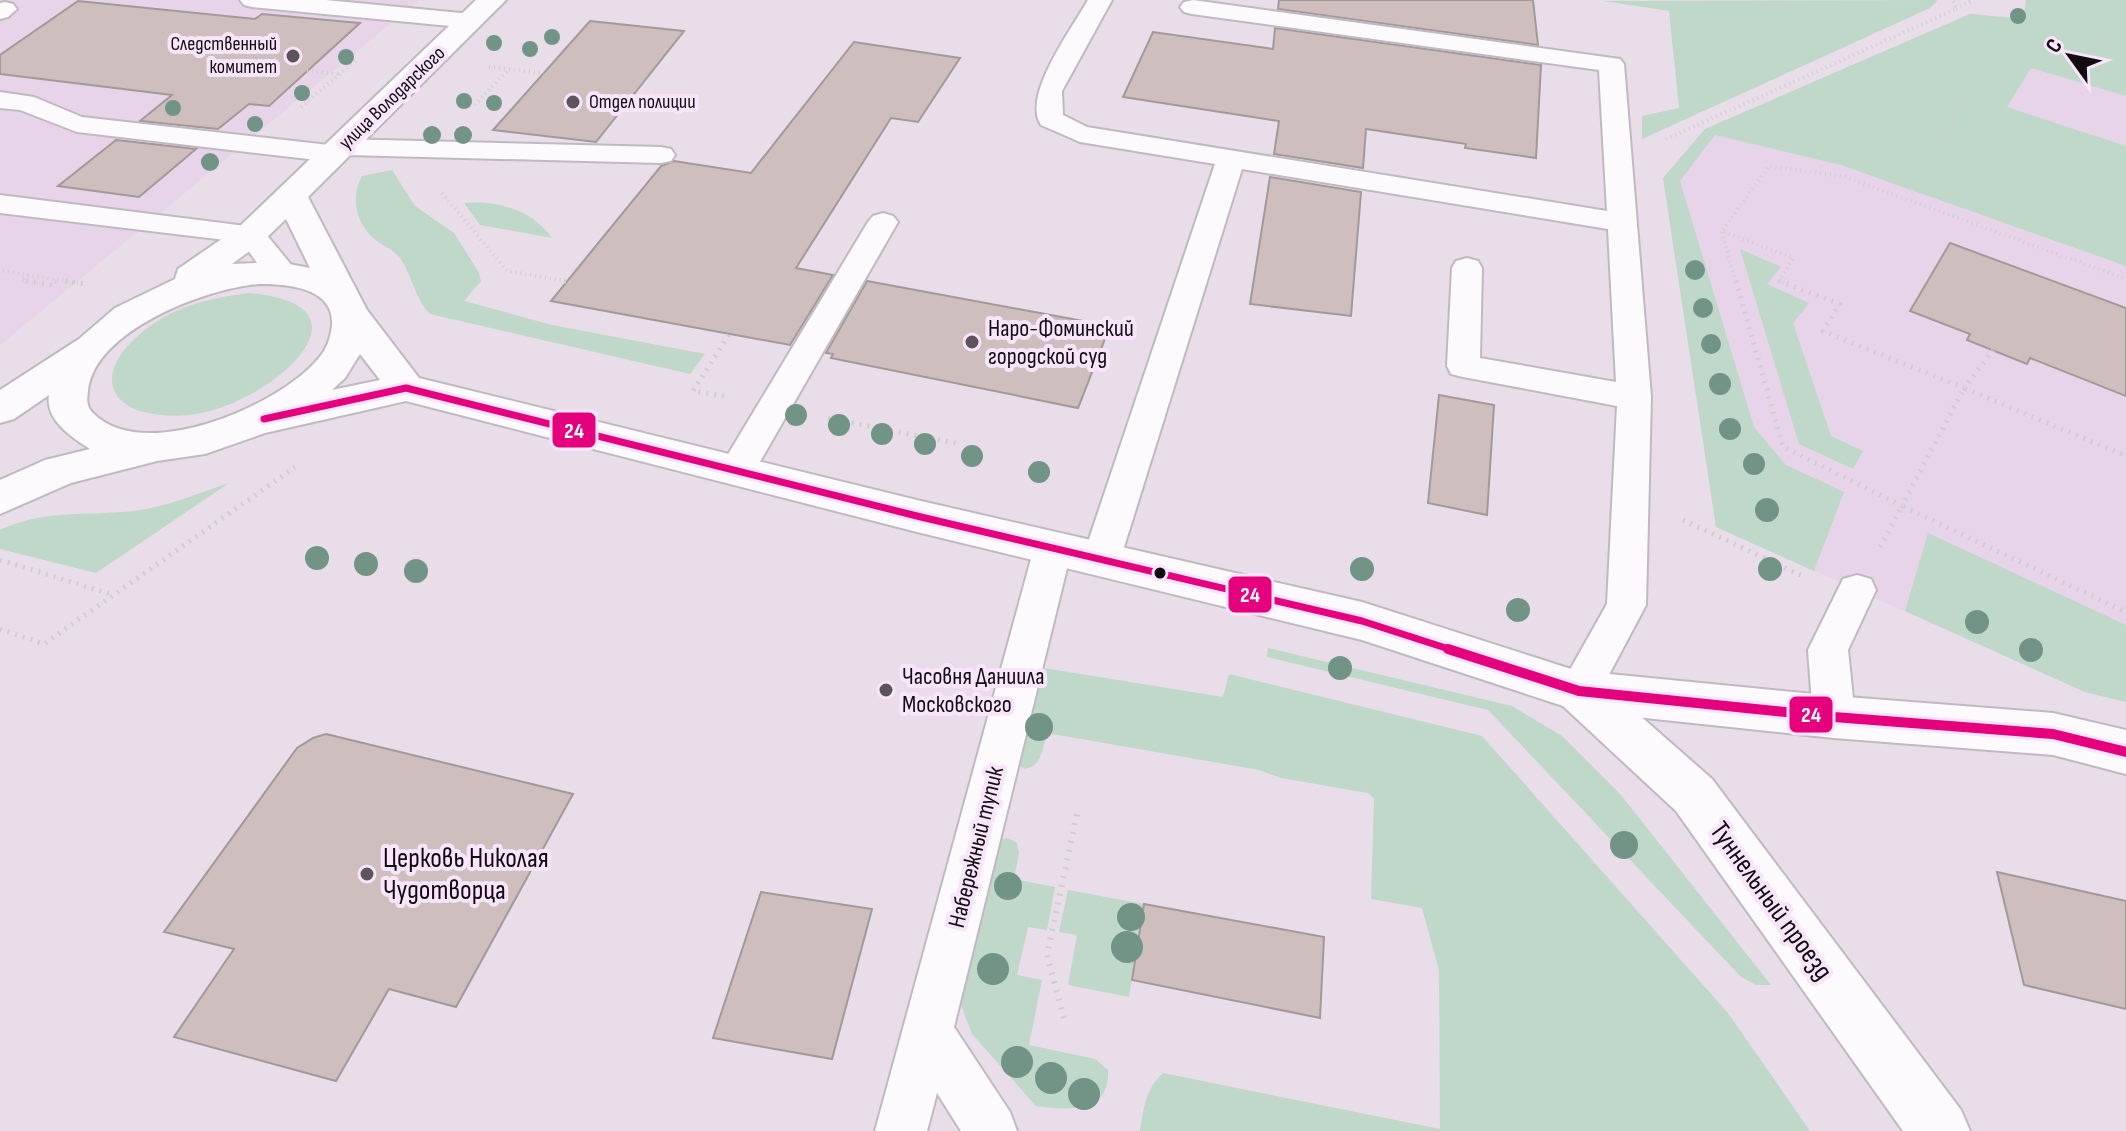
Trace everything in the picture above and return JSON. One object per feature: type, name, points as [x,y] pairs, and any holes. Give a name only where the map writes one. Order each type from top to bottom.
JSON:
[{"type":"main road","name":"улица Володарского","points":[[120,320],[158,298],[200,282],[243,273],[282,272],[315,278],[345,304],[347,345],[326,376],[264,419],[211,439],[158,447],[111,442],[82,427],[68,404],[70,377],[88,349],[120,320],[202,270],[251,234],[482,10]]},
{"type":"main road","points":[[291,195],[345,304],[406,388]]},
{"type":"main road","points":[[0,409],[88,349]]},
{"type":"main road","points":[[264,419],[406,388],[1101,560],[1362,621],[1579,691],[1834,717],[2053,734],[2126,752]]},
{"type":"main road","points":[[0,498],[60,471],[158,447]]},
{"type":"main road","name":"Туннельный проезд","points":[[1579,691],[1694,795],[1940,1131]]},
{"type":"lane","points":[[252,0],[482,10]]},
{"type":"lane","points":[[1100,0],[1049,91],[1050,119],[1080,134],[1621,222]]},
{"type":"lane","points":[[1192,7],[1611,64],[1634,397],[1626,605],[1579,691]]},
{"type":"lane","points":[[0,100],[25,103],[77,124],[338,150],[661,155]]},
{"type":"lane","points":[[1101,560],[1231,159]]},
{"type":"lane","points":[[0,204],[251,234],[282,272]]},
{"type":"lane","points":[[737,470],[883,222]]},
{"type":"lane","points":[[1467,268],[1463,366],[1634,397]]},
{"type":"lane","name":"Набережный тупик","points":[[901,1131],[1053,548]]},
{"type":"lane","points":[[1834,717],[1828,650],[1855,594]]},
{"type":"lane","points":[[928,1032],[991,1131]]},
{"type":"path","points":[[1953,0],[1956,9]]},
{"type":"path","points":[[1661,143],[1670,135],[1973,0]]},
{"type":"path","points":[[1906,188],[1999,60],[2037,43],[2126,37]]},
{"type":"path","points":[[485,66],[544,73]]},
{"type":"path","points":[[307,71],[339,74]]},
{"type":"path","points":[[1722,231],[1769,166],[1845,177],[2126,279]]},
{"type":"path","points":[[442,193],[507,271],[571,282]]},
{"type":"path","points":[[1722,231],[1793,258],[1779,281],[1840,304],[1823,331],[2126,456]]},
{"type":"path","points":[[1722,231],[1783,447],[2126,612]]},
{"type":"path","points":[[3,271],[86,284]]},
{"type":"path","points":[[28,275],[21,280],[52,285],[59,280]]},
{"type":"path","points":[[1670,513],[1855,594],[1964,388],[1993,350]]},
{"type":"path","points":[[0,629],[44,644],[295,467]]},
{"type":"path","points":[[0,560],[115,595]]},
{"type":"path","points":[[1064,1018],[1047,955],[1077,814]]},
{"type":"shaded area","points":[[0,0],[419,0],[0,345]]},
{"type":"shaded area","points":[[2026,0],[2126,0],[2126,702],[2085,692],[1716,527],[1663,178],[1705,129],[1970,14],[2023,19]]},
{"type":"green space","points":[[2026,0],[2126,0],[2126,96],[2031,68],[2007,107],[2126,146],[2126,266],[1841,165],[1715,135],[1680,181],[1754,427],[1786,465],[1844,492],[1814,571],[1716,527],[1663,178],[1705,129],[1970,14],[2024,19]]},
{"type":"green space","points":[[1603,1],[1937,1],[1930,8],[1642,139],[1642,116],[1679,108],[1669,11]]},
{"type":"green space","points":[[392,170],[415,206],[454,233],[478,271],[481,281],[464,301],[552,325],[705,354],[690,374],[430,314],[400,258],[370,235],[356,207],[356,191],[362,176]]},
{"type":"green space","points":[[464,203],[489,203],[513,209],[535,220],[552,238],[480,225]]},
{"type":"green space","points":[[1740,249],[1781,267],[1767,284],[1809,303],[1793,323],[1831,436],[1863,451],[1853,469],[1799,444]]},
{"type":"green space","points":[[249,293],[289,301],[309,316],[311,335],[299,356],[277,377],[249,395],[218,409],[188,415],[159,415],[137,410],[122,401],[114,389],[113,374],[119,357],[134,340],[177,310],[213,299]]},
{"type":"green space","points":[[229,483],[96,573],[0,549],[0,530],[18,523],[36,518],[146,509]]},
{"type":"green space","points":[[1928,533],[2126,625],[2126,702],[2085,692],[1905,611]]},
{"type":"green space","points":[[1268,648],[1512,706],[1562,736],[1621,795],[1771,985],[1756,985],[1741,977],[1488,710],[1267,657]]},
{"type":"green space","points":[[1037,667],[1223,697],[1229,674],[1482,736],[1728,1013],[1810,1131],[1140,1131],[1149,1092],[1163,1073],[1440,1129],[1439,970],[1422,908],[1371,899],[1374,799],[1368,793],[1281,778],[1259,770],[1047,733],[1039,760],[1025,769],[1016,764]]},
{"type":"green space","points":[[1008,838],[1017,843],[1019,853],[1014,879],[1055,887],[1047,930],[1028,927],[1017,975],[1042,980],[1029,1045],[1095,1059],[1108,1070],[1107,1085],[1102,1095],[1085,1106],[1036,1106],[972,1034],[958,997],[998,840]]},
{"type":"green space","points":[[1068,890],[1144,904],[1129,997],[1068,985],[1077,935],[1059,932]]},
{"type":"building","points":[[1279,0],[1533,0],[1538,45],[1278,9]]},
{"type":"building","points":[[78,1],[255,19],[262,14],[360,23],[269,106],[249,104],[218,129],[140,121],[172,95],[0,74],[0,55]]},
{"type":"building","name":"Отдел полиции","points":[[590,21],[684,31],[596,142],[493,130]]},
{"type":"building","points":[[1275,28],[1541,65],[1536,158],[1366,129],[1363,168],[1274,154],[1279,121],[1123,97],[1153,32],[1273,49]]},
{"type":"building","points":[[854,42],[960,58],[918,122],[891,118],[796,268],[833,275],[790,345],[551,301],[661,166],[674,161],[751,173]]},
{"type":"building","points":[[116,140],[196,149],[139,197],[58,186]]},
{"type":"building","points":[[1270,177],[1361,192],[1351,316],[1250,304]]},
{"type":"building","points":[[1950,243],[2126,308],[2126,396],[2030,358],[2027,364],[1967,340],[1970,334],[1910,311]]},
{"type":"building","name":"Наро-Фоминский городской суд","points":[[867,281],[1110,326],[1078,408],[831,358],[833,354],[826,353]]},
{"type":"building","points":[[1439,395],[1494,405],[1487,515],[1428,503]]},
{"type":"building","name":"Церковь Николая Чудотворца","points":[[326,734],[573,794],[456,1007],[389,989],[336,1081],[174,1037],[234,949],[164,932],[297,748]]},
{"type":"building","points":[[1997,872],[2126,901],[2126,1009],[2024,985]]},
{"type":"building","points":[[761,892],[872,909],[832,1059],[713,1038]]},
{"type":"building","points":[[1144,904],[1324,937],[1320,1018],[1132,980]]},
{"type":"transit line","name":"24","points":[[264,419],[406,388],[921,517],[1362,621],[1579,691],[1834,717],[2053,734],[2126,752]]},
{"type":"place","name":"Следственный комитет","points":[[293,56]]},
{"type":"place","name":"Отдел полиции","points":[[573,102]]},
{"type":"place","name":"Наро-Фоминский городской суд","points":[[972,342]]},
{"type":"place","name":"Часовня Даниила Московского","points":[[886,690]]},
{"type":"place","name":"Церковь Николая Чудотворца","points":[[367,874]]}]
